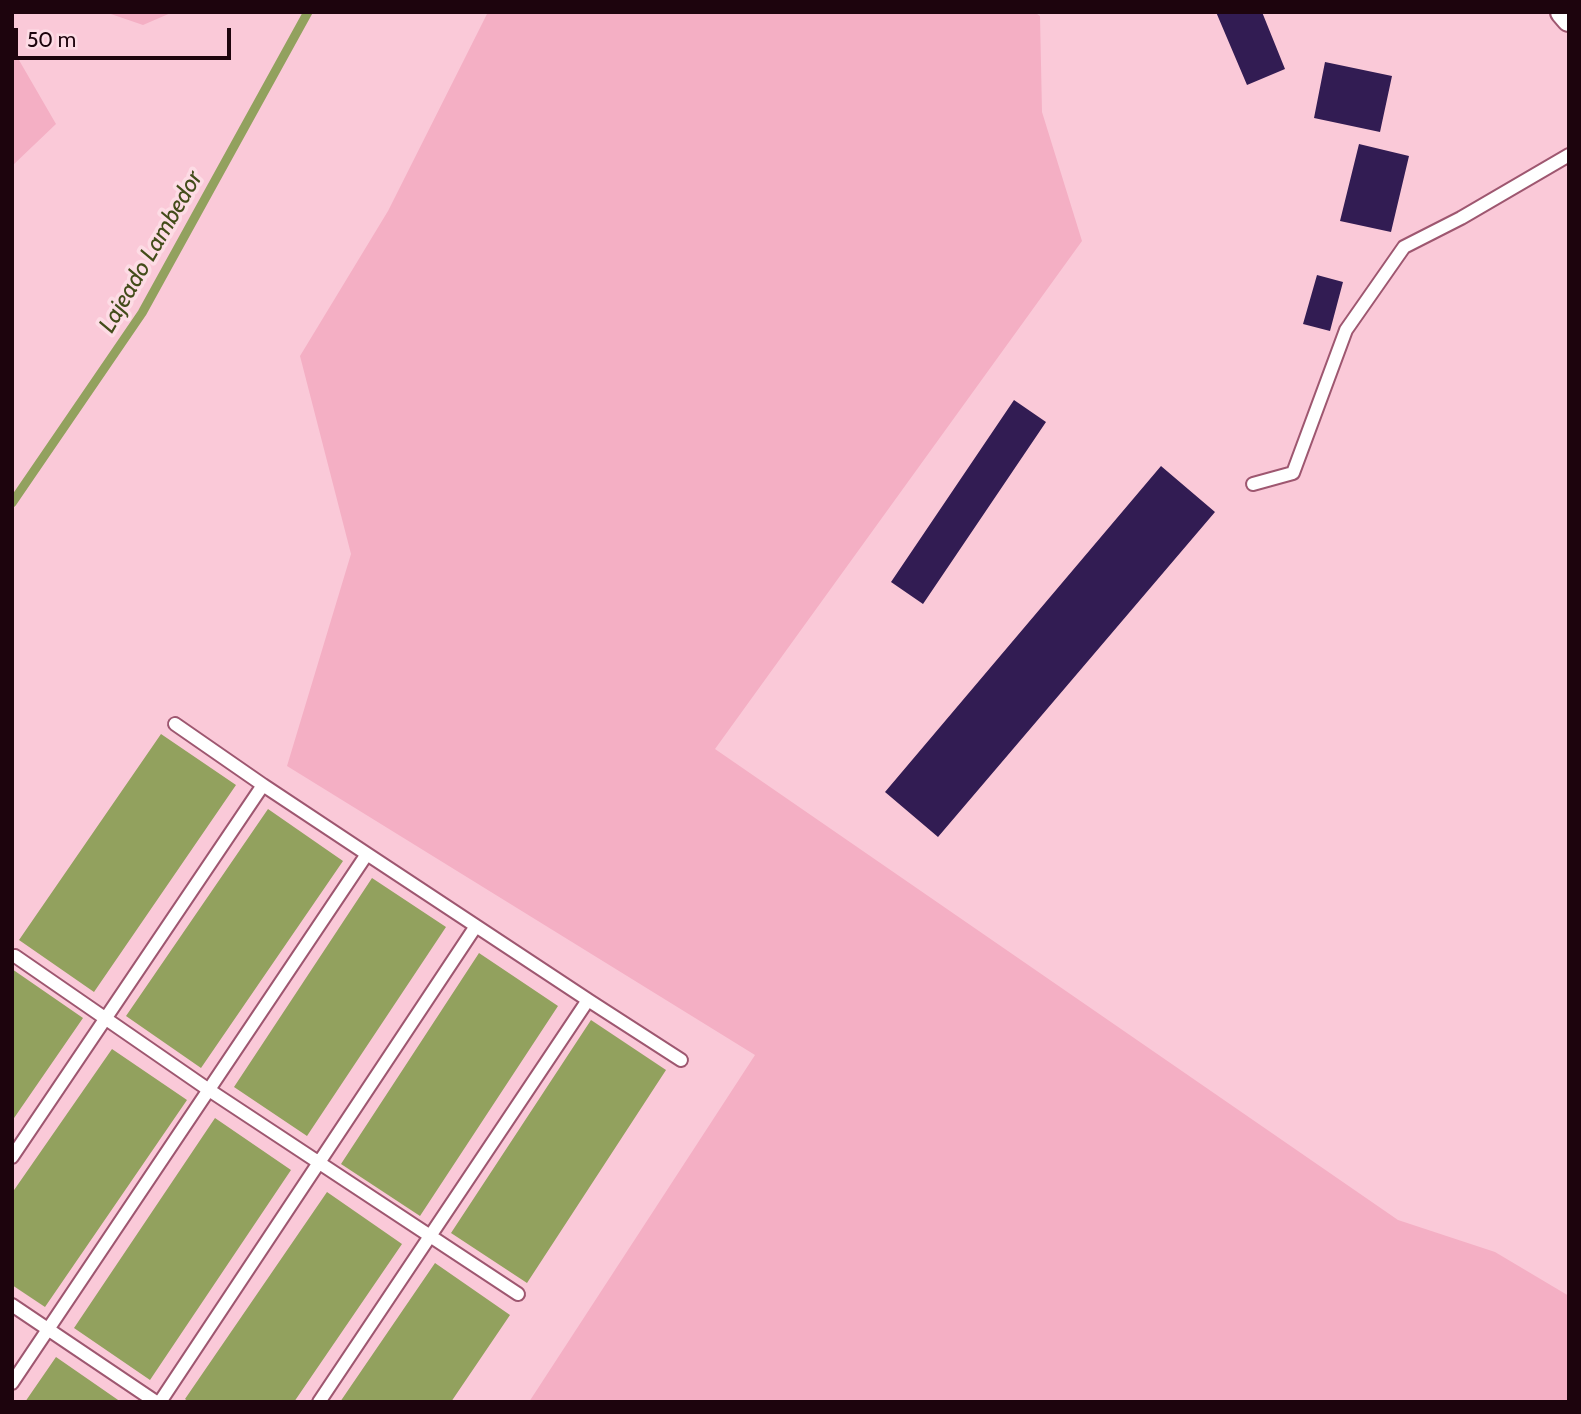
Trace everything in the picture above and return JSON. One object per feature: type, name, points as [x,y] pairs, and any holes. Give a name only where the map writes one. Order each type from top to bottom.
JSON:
[{"type":"street","points":[[1563,12],[1569,19]]},
{"type":"lane","points":[[1253,484],[1293,473],[1346,330],[1404,247],[1461,218],[1569,155]]},
{"type":"lane","points":[[175,724],[366,854],[681,1060]]},
{"type":"lane","points":[[12,1157],[263,785]]},
{"type":"lane","points":[[12,1383],[366,854]]},
{"type":"lane","points":[[12,1305],[158,1402],[477,926]]},
{"type":"lane","points":[[15,956],[209,1090],[518,1294]]},
{"type":"lane","points":[[318,1402],[588,1000]]},
{"type":"shaded area","points":[[105,12],[173,12],[143,25]]},
{"type":"shaded area","points":[[488,12],[1034,12],[1040,16],[1042,112],[1082,241],[715,749],[1398,1220],[1495,1252],[1569,1296],[1569,1402],[529,1402],[755,1055],[287,766],[351,554],[300,356],[388,211]]},
{"type":"shaded area","points":[[12,48],[56,124],[12,166]]},
{"type":"shaded area","points":[[161,734],[236,785],[94,992],[19,940]]},
{"type":"shaded area","points":[[268,809],[343,861],[201,1068],[126,1016]]},
{"type":"shaded area","points":[[372,878],[446,927],[307,1136],[234,1087]]},
{"type":"shaded area","points":[[479,953],[558,1006],[420,1216],[341,1164]]},
{"type":"shaded area","points":[[12,969],[83,1018],[12,1121]]},
{"type":"shaded area","points":[[591,1020],[666,1070],[527,1283],[451,1233]]},
{"type":"shaded area","points":[[112,1049],[187,1100],[45,1307],[12,1285],[12,1193]]},
{"type":"shaded area","points":[[215,1118],[291,1170],[150,1380],[74,1328]]},
{"type":"shaded area","points":[[327,1192],[402,1244],[294,1402],[189,1402],[185,1399]]},
{"type":"shaded area","points":[[435,1263],[510,1315],[451,1402],[340,1402]]},
{"type":"shaded area","points":[[56,1357],[121,1402],[25,1402]]},
{"type":"building","points":[[1216,12],[1262,12],[1285,69],[1247,85]]},
{"type":"building","points":[[1325,62],[1392,76],[1380,132],[1314,118]]},
{"type":"building","points":[[1359,144],[1409,156],[1391,232],[1340,221]]},
{"type":"building","points":[[1317,275],[1343,282],[1330,331],[1303,324]]},
{"type":"building","points":[[1014,400],[1046,422],[923,604],[891,582]]},
{"type":"building","points":[[1161,466],[1215,512],[938,837],[885,792]]},
{"type":"waterway","name":"Lajeado Lambedor","points":[[12,503],[142,313],[308,12]]}]
